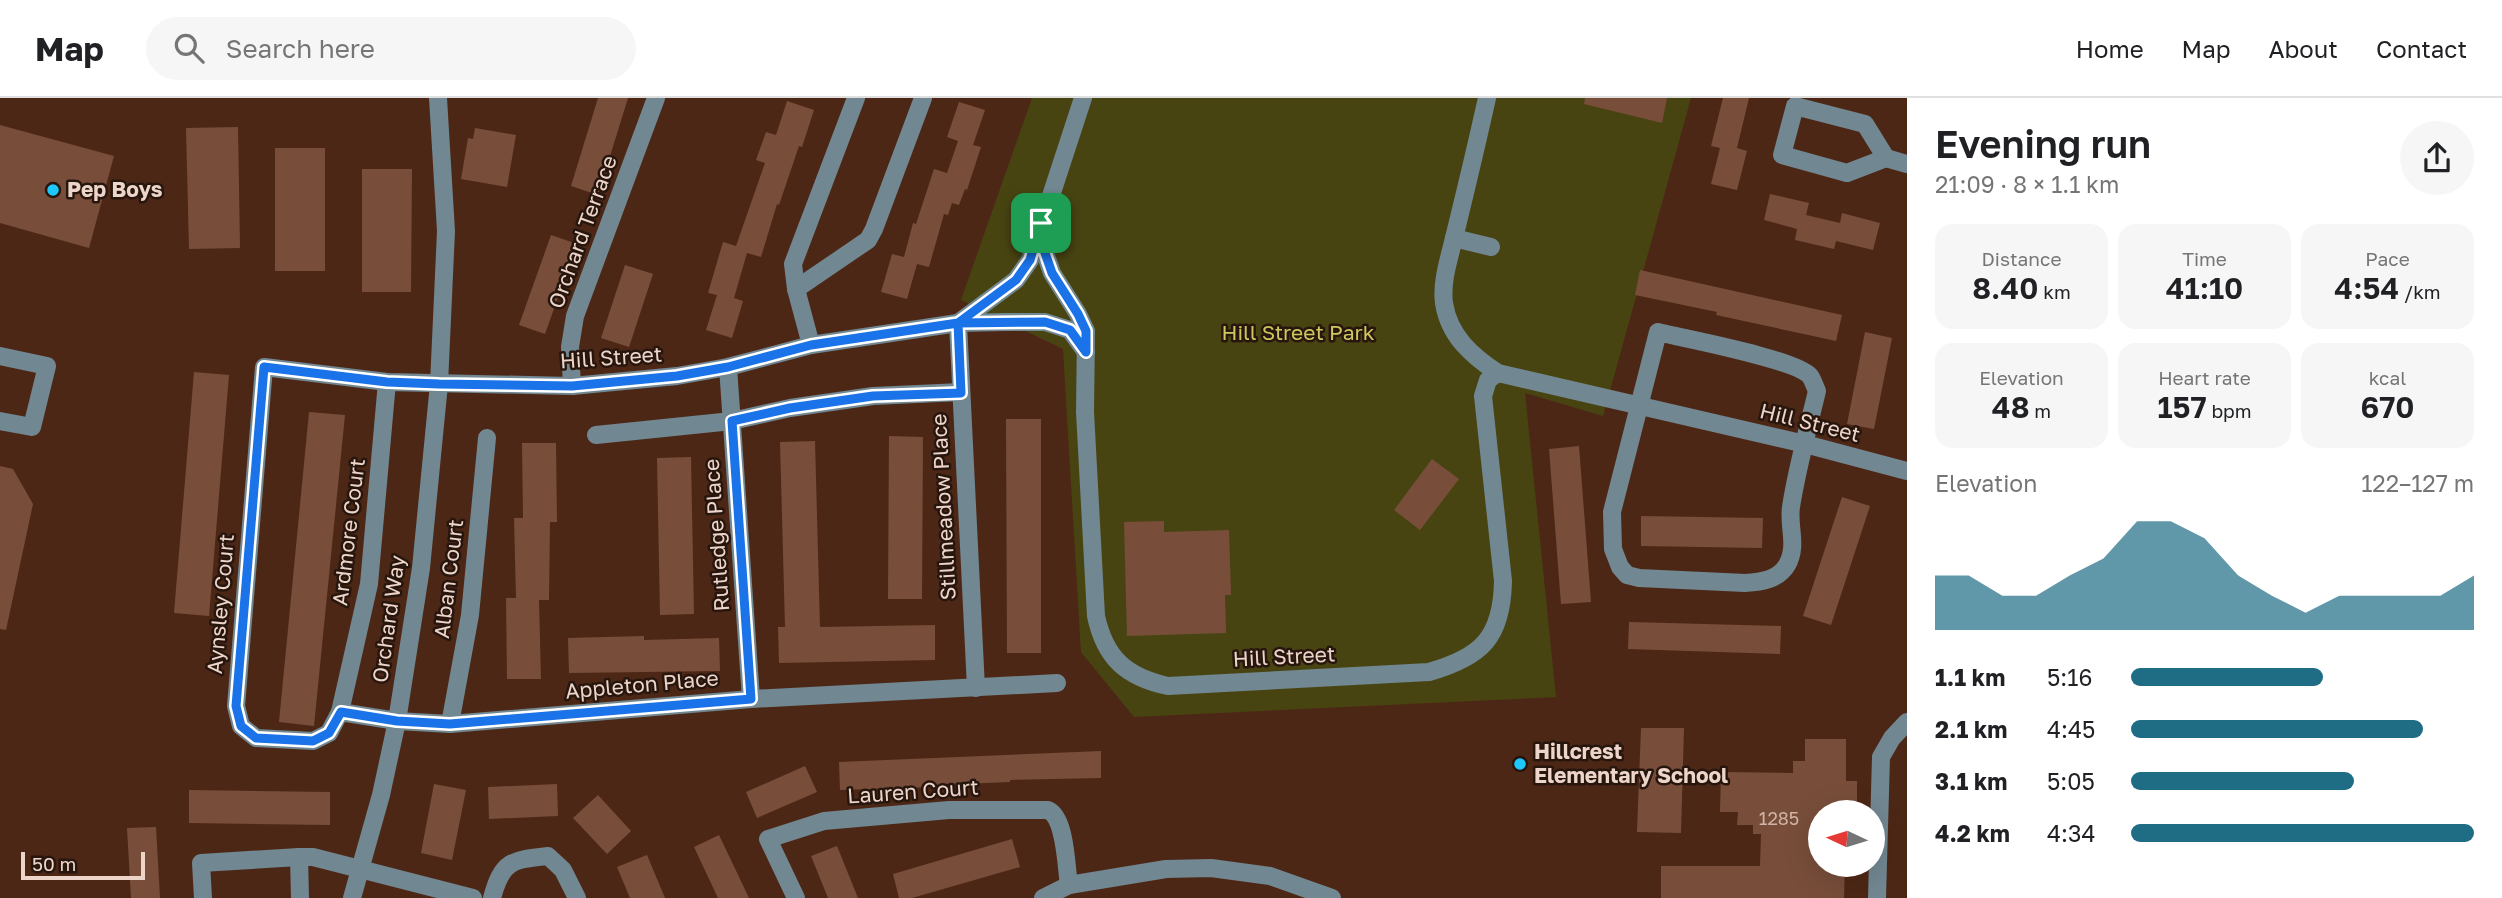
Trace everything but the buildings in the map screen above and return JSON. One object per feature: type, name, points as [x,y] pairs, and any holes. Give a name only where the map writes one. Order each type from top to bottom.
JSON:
[{"type":"street","points":[[438,98],[446,230],[439,384]]},
{"type":"street","name":"Orchard Terrace","points":[[572,386],[570,347],[576,316],[656,98]]},
{"type":"street","points":[[811,345],[796,289],[793,264],[856,98]]},
{"type":"street","points":[[796,289],[868,240],[922,98]]},
{"type":"street","name":"Hill Street","points":[[958,323],[1016,280],[1030,260],[1083,98]]},
{"type":"street","name":"Hill Street","points":[[1487,98],[1454,238],[1444,303],[1450,324],[1461,344],[1479,360],[1498,373],[1804,444],[1907,471]]},
{"type":"street","points":[[1886,158],[1865,124],[1796,106],[1782,155],[1847,173],[1886,158],[1907,163]]},
{"type":"street","name":"Hill Street","points":[[1041,223],[1044,250],[1052,273],[1086,331],[1084,412],[1096,616],[1101,636],[1110,652],[1126,668],[1145,681],[1168,686],[1429,672],[1454,665],[1472,655],[1489,640],[1499,621],[1503,603],[1503,581],[1483,396],[1488,380],[1498,373]]},
{"type":"street","points":[[1454,238],[1491,247]]},
{"type":"street","name":"Hill Street","points":[[264,367],[387,382],[572,386],[677,376],[728,367],[811,345],[958,323],[1045,322],[1070,330],[1086,352]]},
{"type":"street","name":"Stillmeadow Place","points":[[958,323],[975,688]]},
{"type":"street","points":[[1658,332],[1771,359],[1799,369],[1811,377],[1817,391],[1791,510],[1792,552],[1777,577],[1745,583],[1639,578],[1627,575],[1620,567],[1613,549],[1612,512],[1638,406],[1658,332]]},
{"type":"street","points":[[0,421],[32,427],[47,366],[1,362]]},
{"type":"street","name":"Aynsley Court","points":[[264,367],[236,706],[241,726],[256,738],[268,739],[313,741],[329,733],[341,712]]},
{"type":"street","name":"Rutledge Place","points":[[728,367],[751,699]]},
{"type":"street","name":"Ardmore Court","points":[[341,712],[369,584],[387,382]]},
{"type":"street","name":"Orchard Way","points":[[352,898],[381,795],[397,721],[421,568],[439,384]]},
{"type":"street","points":[[596,435],[732,421],[790,408],[873,396],[961,393]]},
{"type":"street","name":"Alban Court","points":[[450,724],[470,615],[487,438]]},
{"type":"street","name":"Appleton Place","points":[[397,721],[450,724],[751,699],[1057,683]]},
{"type":"street","points":[[341,712],[397,721]]},
{"type":"street","points":[[1877,898],[1881,757],[1892,738],[1907,722]]},
{"type":"street","name":"Lauren Court","points":[[796,898],[768,839],[824,821],[949,810],[1053,812],[1060,824],[1069,885]]},
{"type":"street","points":[[492,898],[498,876],[517,859],[548,856],[564,870],[577,898]]},
{"type":"street","points":[[299,857],[300,898]]},
{"type":"street","points":[[203,898],[201,863],[313,857],[472,898]]},
{"type":"street","points":[[1043,898],[1069,885],[1166,869],[1211,868],[1270,876],[1332,898]]},
{"type":"green space","name":"Hill Street Park","points":[[1032,98],[1691,98],[1603,416],[1525,393],[1556,697],[1134,717],[1081,652],[1063,349],[961,300]]},
{"type":"place","name":"Pep Boys","points":[[53,190]]},
{"type":"place","name":"Hillcrest Elementary School","points":[[1520,764]]},
{"type":"route","points":[[1041,223],[1030,260],[1016,280],[958,323],[811,345],[728,367],[677,376],[572,386],[387,382],[264,367],[236,706],[241,726],[256,738],[313,741],[329,733],[341,712],[397,721],[450,724],[751,699],[732,421],[790,408],[873,396],[961,393],[958,323],[1045,322],[1070,330],[1086,352],[1086,331],[1052,273],[1044,250],[1041,223]]}]
